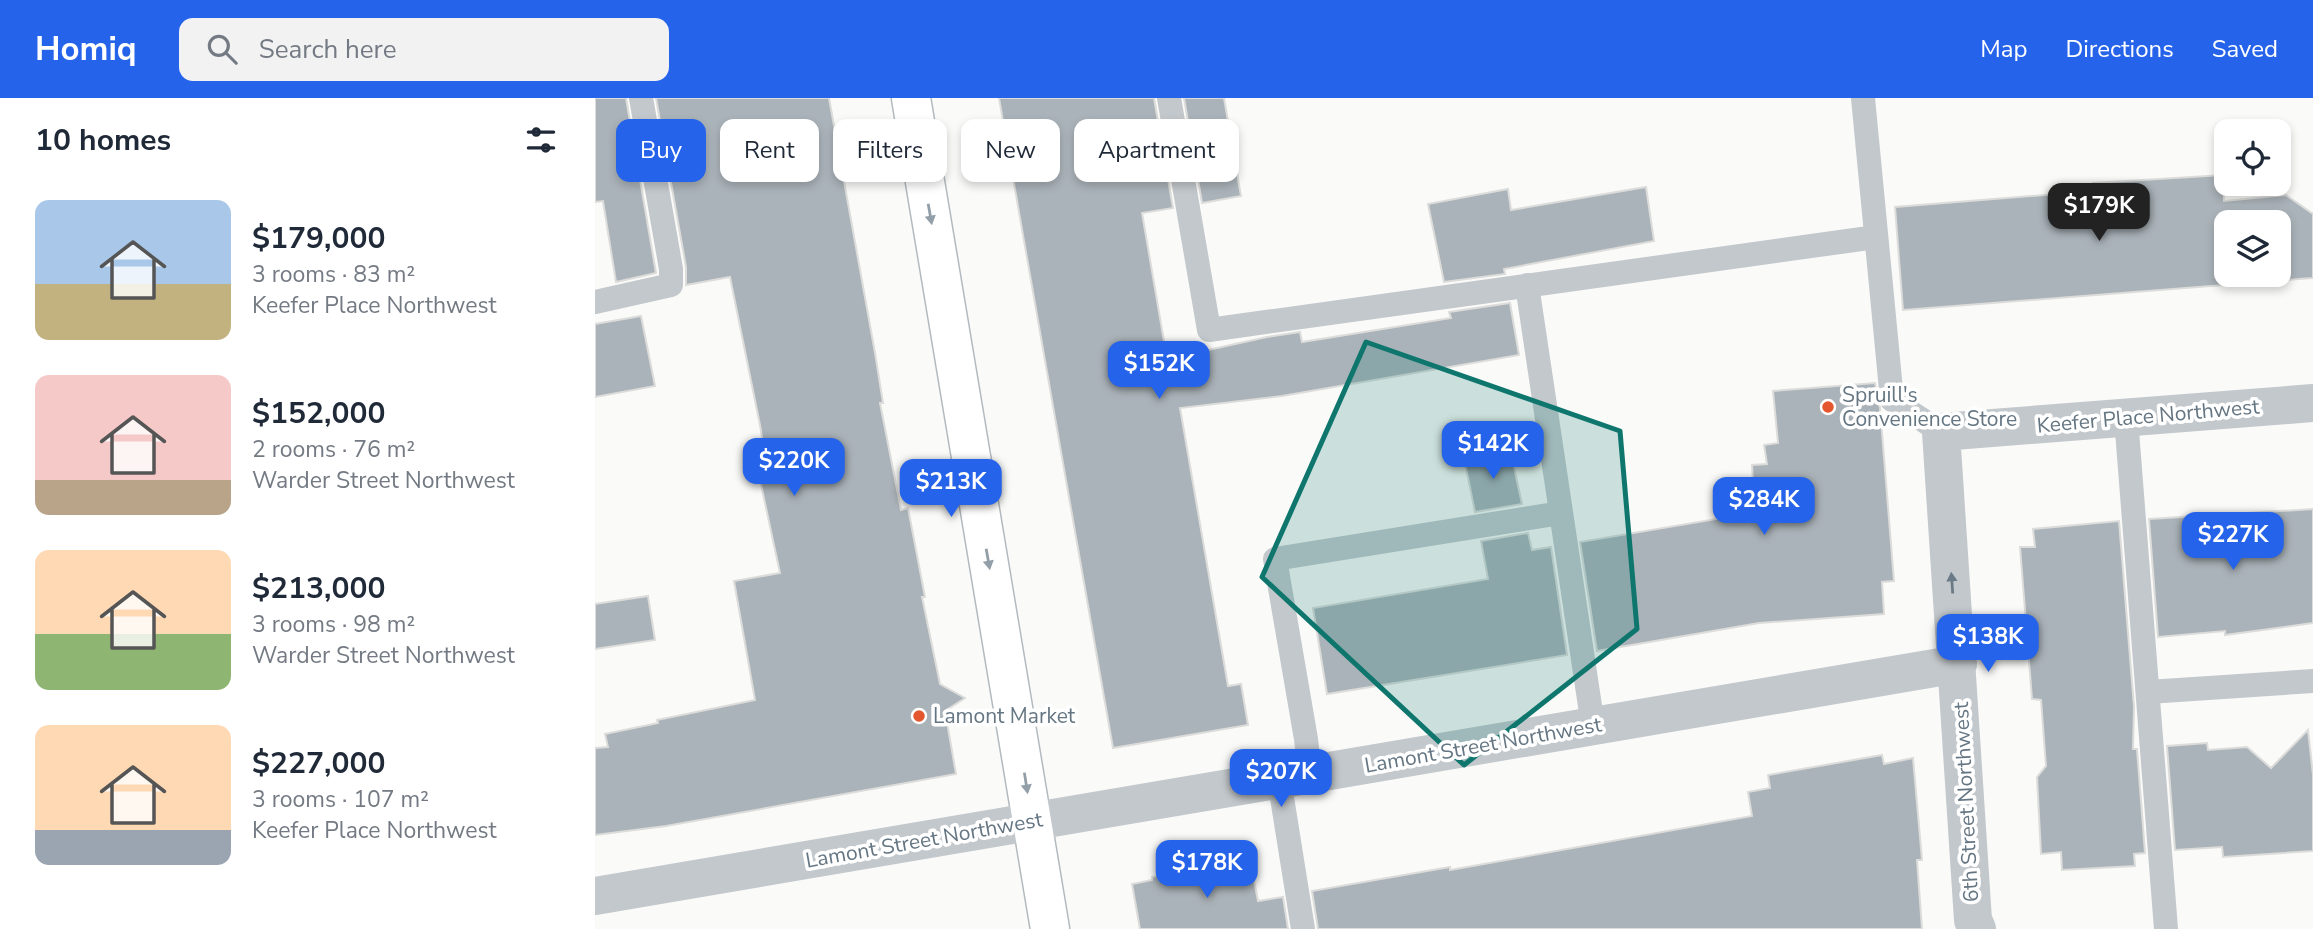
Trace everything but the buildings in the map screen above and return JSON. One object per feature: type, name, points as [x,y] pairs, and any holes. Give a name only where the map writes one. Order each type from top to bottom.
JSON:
[{"type":"street","points":[[911,98],[1050,929]]},
{"type":"street","name":"Keefer Place Northwest","points":[[1941,432],[2313,403]]},
{"type":"street","name":"6th Street Northwest","points":[[1941,432],[1975,925]]},
{"type":"street","name":"Lamont Street Northwest","points":[[595,896],[1958,664]]},
{"type":"lane","points":[[595,302],[671,285],[671,269],[641,98]]},
{"type":"lane","points":[[1169,98],[1209,330],[1876,237]]},
{"type":"lane","points":[[1863,98],[1892,400],[1941,432]]},
{"type":"lane","points":[[1527,285],[1593,726]]},
{"type":"lane","points":[[2126,418],[2166,929]]},
{"type":"lane","points":[[1303,929],[1294,777],[1306,739],[1275,559],[1561,513]]},
{"type":"lane","points":[[2148,692],[2313,681]]},
{"type":"highlighted area","points":[[1366,342],[1620,431],[1637,629],[1464,765],[1262,577]]},
{"type":"place","name":"Spruill's Convenience Store","points":[[1828,407]]},
{"type":"place","name":"Lamont Market","points":[[919,716]]}]
